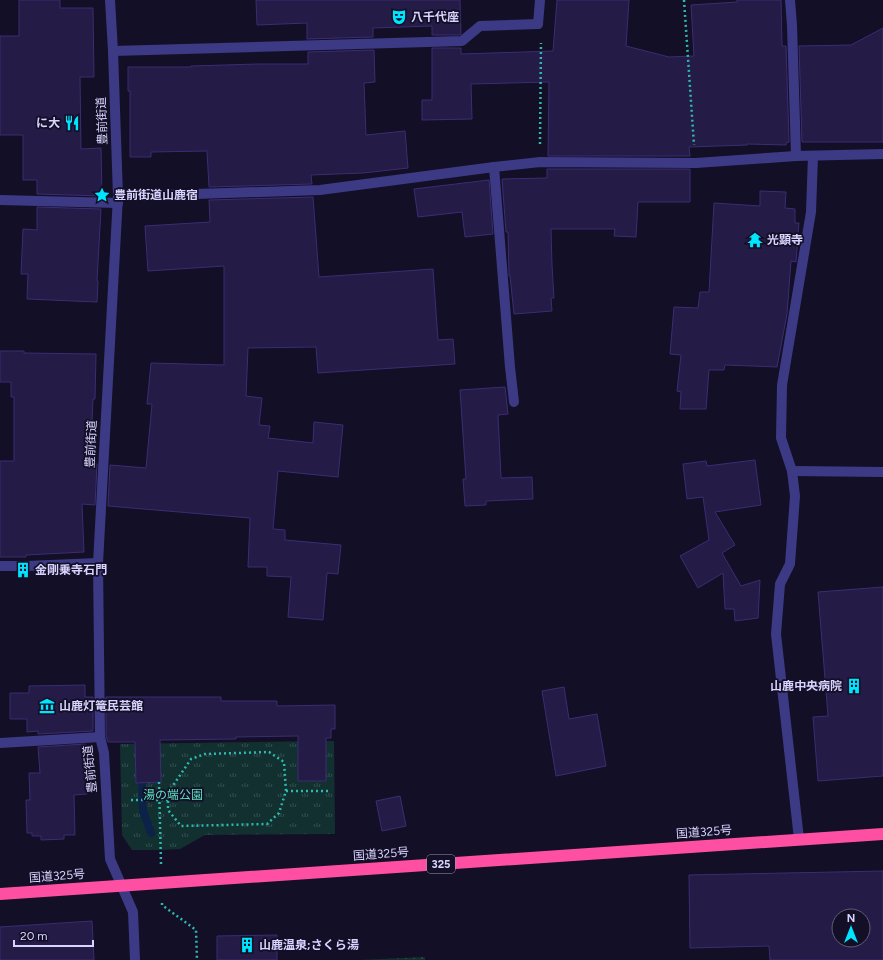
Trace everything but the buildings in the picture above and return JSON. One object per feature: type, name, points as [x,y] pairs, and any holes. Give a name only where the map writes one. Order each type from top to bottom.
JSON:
[{"type":"highway","name":"国道325号","points":[[0,894],[883,834]]},
{"type":"street","name":"豊前街道","points":[[110,0],[118,199],[98,564],[100,737],[104,753],[110,859],[134,912],[135,960]]},
{"type":"street","points":[[113,51],[462,41],[480,26],[538,24],[540,0]]},
{"type":"street","points":[[790,0],[793,32],[796,156]]},
{"type":"street","points":[[0,200],[118,199],[142,196],[320,190],[540,162],[696,163],[796,156],[883,154]]},
{"type":"street","points":[[799,839],[776,634],[780,584],[790,564],[795,496],[792,471],[781,438],[782,385],[811,212],[814,156]]},
{"type":"street","points":[[494,167],[514,402]]},
{"type":"street","points":[[792,471],[883,472]]},
{"type":"street","points":[[0,566],[98,564]]},
{"type":"street","points":[[0,743],[100,737]]},
{"type":"path","points":[[684,0],[696,163]]},
{"type":"path","points":[[538,24],[541,43],[540,162]]},
{"type":"path","points":[[269,752],[284,762],[286,791],[279,813],[267,824],[181,826],[168,810],[168,793],[191,759],[205,754],[269,752]]},
{"type":"path","points":[[286,791],[328,791]]},
{"type":"path","points":[[131,800],[168,800]]},
{"type":"green space","name":"湯の端公園","points":[[334,741],[335,834],[205,835],[180,849],[161,850],[132,850],[122,835],[120,744]]},
{"type":"green space","points":[[425,957],[425,960],[359,960]]},
{"type":"waterway","points":[[142,772],[143,811],[151,833]]},
{"type":"place","name":"八千代座","points":[[399,17]]},
{"type":"place","name":"に大","points":[[72,123]]},
{"type":"place","name":"豊前街道山鹿宿","points":[[102,195]]},
{"type":"place","name":"光顕寺","points":[[755,240]]},
{"type":"place","name":"金剛乗寺石門","points":[[23,570]]},
{"type":"place","name":"山鹿中央病院","points":[[854,686]]},
{"type":"place","name":"山鹿灯篭民芸館","points":[[47,706]]},
{"type":"place","name":"山鹿温泉;さくら湯","points":[[247,945]]}]
